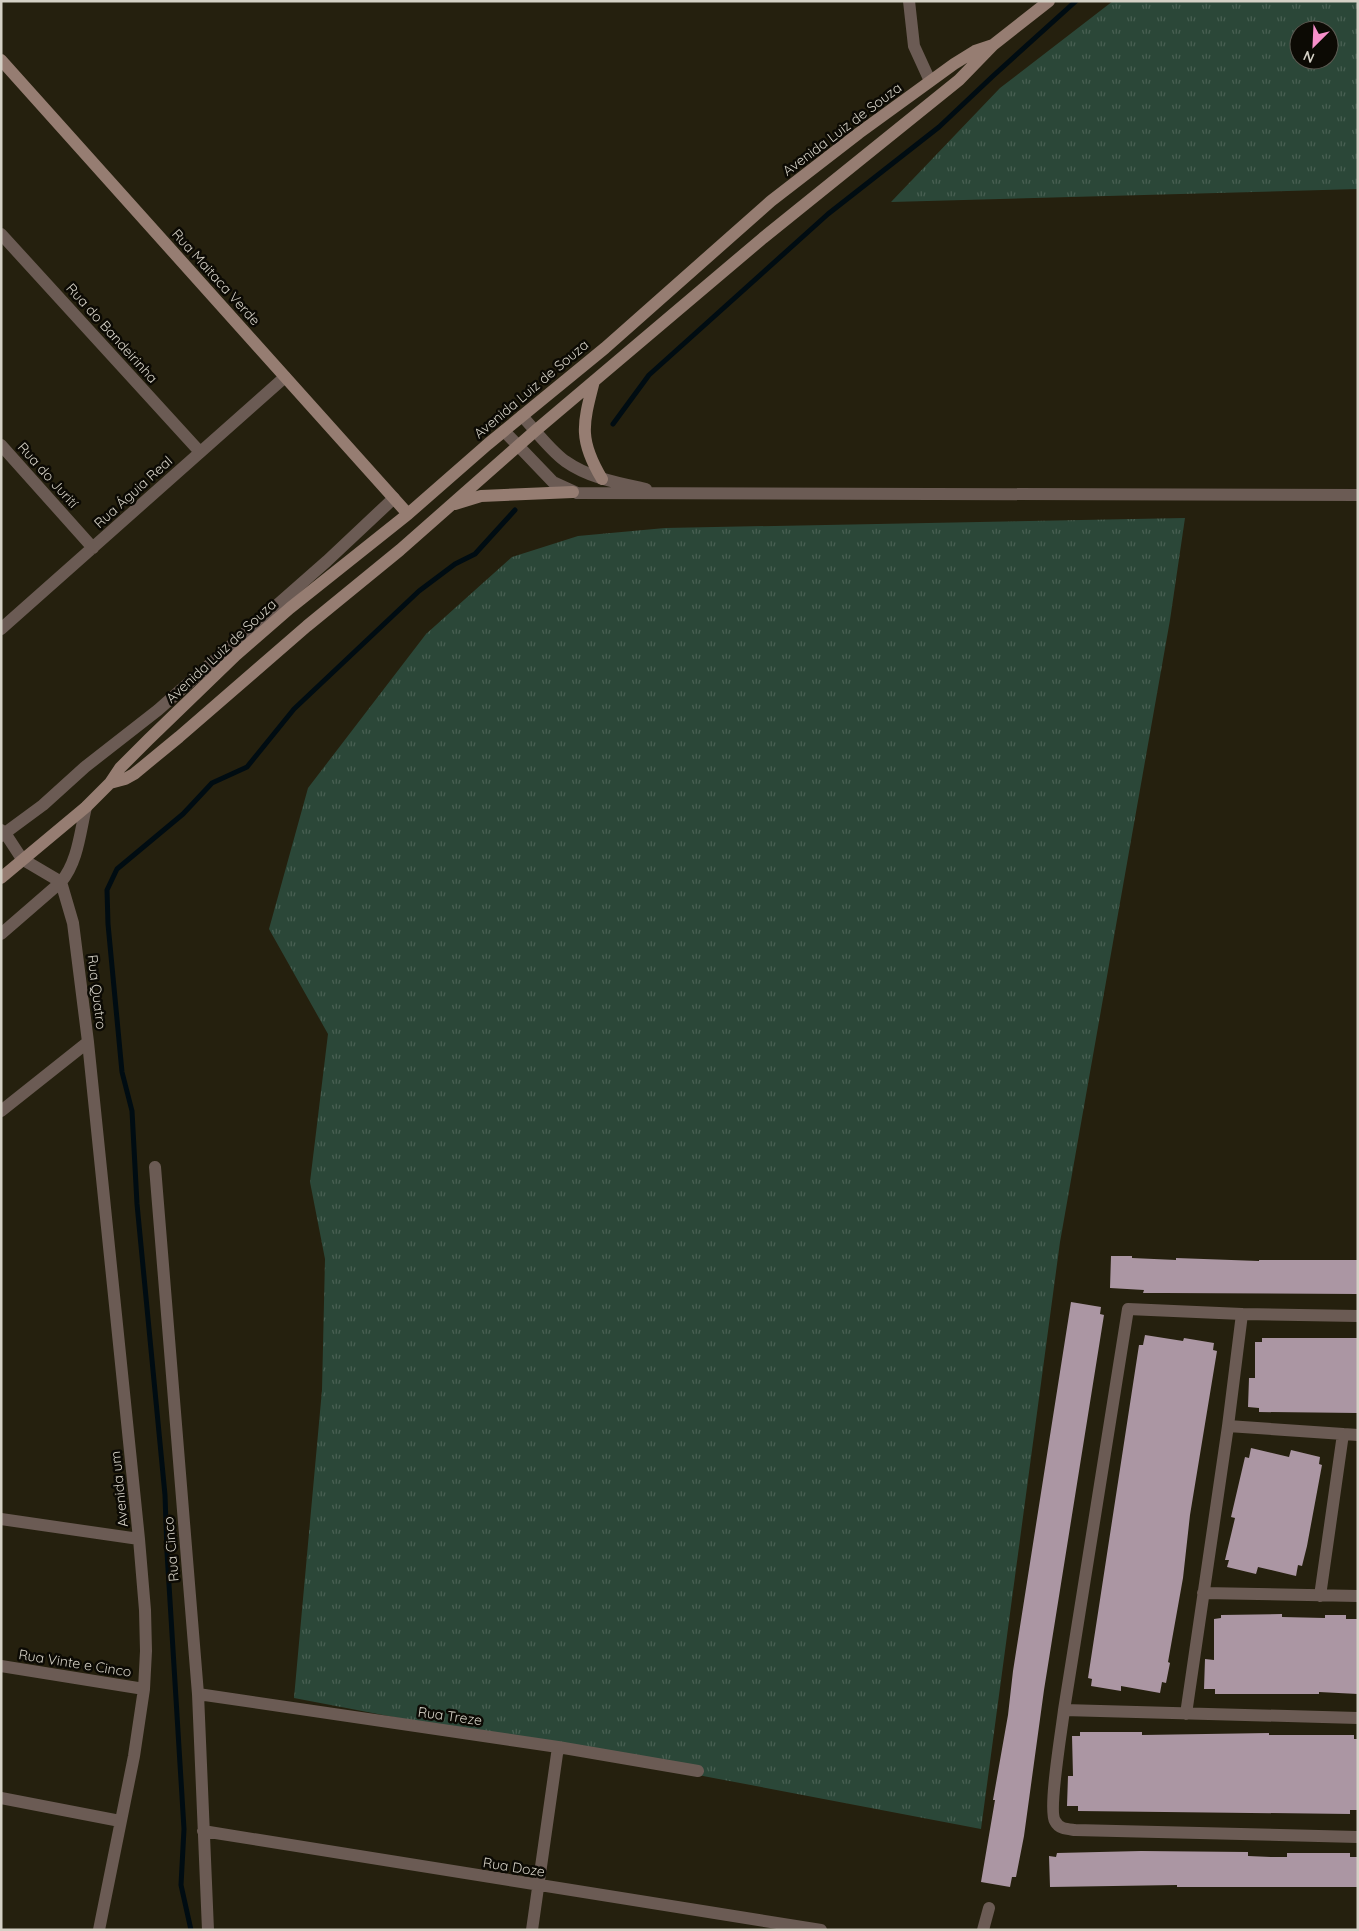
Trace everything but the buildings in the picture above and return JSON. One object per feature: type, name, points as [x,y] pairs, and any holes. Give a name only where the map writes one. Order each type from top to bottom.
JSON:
[{"type":"main road","name":"Avenida Luiz de Souza","points":[[110,784],[125,779],[142,768],[307,626],[400,550],[448,506],[803,204],[959,80],[993,45],[1049,1]]},
{"type":"main road","name":"Avenida Luiz de Souza","points":[[1,878],[86,807],[110,784],[116,772],[236,655],[290,608],[408,514],[504,431],[605,348],[771,201],[859,133],[930,82],[975,51],[993,45]]},
{"type":"main road","name":"Rua Maitaca Verde","points":[[1,60],[408,514]]},
{"type":"main road","points":[[594,381],[584,420],[584,430],[589,453],[602,479]]},
{"type":"main road","points":[[448,506],[481,496],[574,492]]},
{"type":"street","points":[[909,1],[914,46],[930,82]]},
{"type":"street","name":"Rua do Bandeirinha","points":[[1,234],[200,452]]},
{"type":"street","name":"Rua Águia Real","points":[[1,629],[285,377]]},
{"type":"street","points":[[522,416],[565,461],[578,469],[602,479],[673,494]]},
{"type":"street","points":[[504,431],[553,482],[574,492],[603,494],[1358,495]]},
{"type":"street","name":"Rua do Jurití","points":[[1,445],[93,548]]},
{"type":"street","points":[[61,882],[22,859],[3,833],[43,805],[85,767],[158,710],[327,561],[394,498]]},
{"type":"street","points":[[1,934],[61,882],[68,873],[76,853],[86,807]]},
{"type":"street","name":"Rua Quatro","points":[[1,1111],[88,1042],[73,923],[61,882]]},
{"type":"street","name":"Avenida um","points":[[88,1042],[139,1539],[145,1610],[146,1651],[144,1689],[134,1756],[99,1930]]},
{"type":"street","name":"Rua Cinco","points":[[155,1167],[198,1694],[208,1930]]},
{"type":"street","points":[[1358,1316],[1242,1314],[1128,1309],[1064,1710],[1052,1804],[1054,1820],[1061,1828],[1075,1830],[1358,1837]]},
{"type":"street","points":[[1186,1714],[1228,1426],[1242,1314]]},
{"type":"street","points":[[1228,1426],[1358,1434]]},
{"type":"street","points":[[1320,1596],[1343,1434]]},
{"type":"street","points":[[1,1519],[139,1539]]},
{"type":"street","points":[[1203,1592],[1358,1596]]},
{"type":"street","name":"Rua Vinte e Cinco","points":[[1,1666],[144,1689]]},
{"type":"street","name":"Rua Treze","points":[[198,1694],[558,1747],[698,1771]]},
{"type":"street","points":[[1064,1710],[1358,1718]]},
{"type":"street","points":[[532,1930],[558,1747]]},
{"type":"street","points":[[1,1798],[120,1821]]},
{"type":"street","name":"Rua Doze","points":[[203,1832],[821,1930]]},
{"type":"street","points":[[983,1930],[989,1908]]},
{"type":"green space","points":[[1113,1],[1358,1],[1358,189],[891,202],[1000,88]]},
{"type":"green space","points":[[1185,518],[1170,620],[1060,1242],[981,1829],[294,1698],[322,1390],[325,1259],[310,1182],[328,1034],[269,929],[308,788],[426,634],[512,557],[578,536],[665,528]]},
{"type":"waterway","points":[[613,424],[649,375],[828,214],[939,127],[1076,1]]},
{"type":"waterway","points":[[191,1930],[181,1885],[184,1829],[165,1495],[137,1204],[132,1111],[122,1072],[108,924],[107,890],[117,869],[183,814],[212,783],[247,767],[294,709],[419,591],[455,564],[475,554],[515,510]]}]
